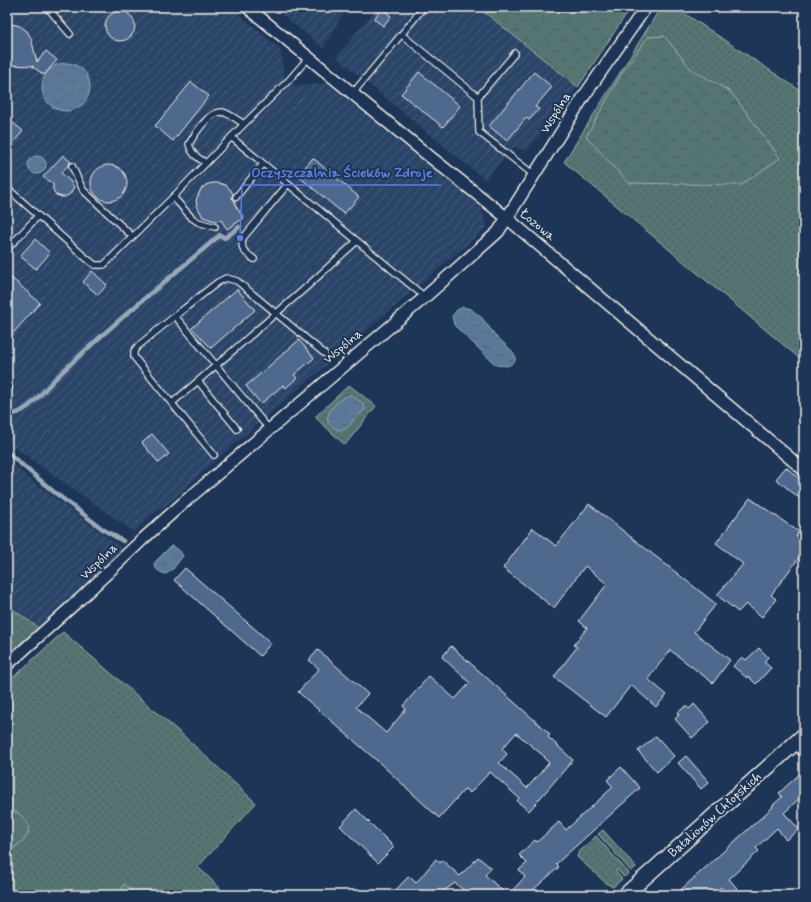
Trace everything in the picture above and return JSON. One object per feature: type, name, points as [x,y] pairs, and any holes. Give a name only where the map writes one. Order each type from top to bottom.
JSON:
[{"type":"street","name":"Łozowa","points":[[247,7],[507,218],[804,470]]},
{"type":"street","name":"Wspólna","points":[[7,665],[149,534],[269,429],[425,297],[498,232],[584,96],[646,7]]},
{"type":"street","name":"Batalionów Chłopskich","points":[[625,895],[801,743]]},
{"type":"lane","points":[[47,7],[58,22],[70,34]]},
{"type":"lane","points":[[353,93],[424,7]]},
{"type":"lane","points":[[402,35],[478,97]]},
{"type":"lane","points":[[515,53],[478,97],[478,132],[534,175]]},
{"type":"lane","points":[[7,188],[95,265],[106,263],[289,80],[308,57]]},
{"type":"lane","points":[[206,163],[191,151],[190,144],[194,135],[206,120],[214,114],[220,112],[226,113],[244,124]]},
{"type":"lane","points":[[231,137],[425,297]]},
{"type":"lane","points":[[236,197],[264,164]]},
{"type":"lane","points":[[72,166],[83,190],[132,236]]},
{"type":"lane","points":[[254,259],[244,251],[241,244],[243,238],[288,184]]},
{"type":"lane","points":[[173,197],[192,218],[198,222],[215,227]]},
{"type":"lane","points":[[10,246],[38,216]]},
{"type":"lane","points":[[172,403],[357,241]]},
{"type":"lane","points":[[214,455],[134,357],[134,351],[138,346],[218,282],[226,278],[237,281],[325,354]]},
{"type":"lane","points":[[175,316],[269,429]]},
{"type":"lane","points":[[198,381],[237,429]]},
{"type":"shaded area","points":[[7,7],[231,7],[281,50],[284,76],[295,86],[327,83],[481,207],[487,227],[202,472],[177,497],[149,517],[134,532],[7,442]]},
{"type":"shaded area","points":[[273,7],[347,7],[323,48]]},
{"type":"shaded area","points":[[378,7],[478,7],[578,87],[527,151],[514,147],[485,180],[336,57]]},
{"type":"shaded area","points":[[7,459],[27,477],[127,552],[40,629],[7,605]]},
{"type":"green space","points":[[478,7],[632,7],[578,87]]},
{"type":"green space","points":[[661,7],[675,7],[804,93],[804,362],[564,162]]},
{"type":"green space","points":[[664,36],[691,69],[731,92],[780,158],[741,185],[629,183],[586,137],[623,71],[648,37]]},
{"type":"green space","points":[[349,385],[376,406],[345,445],[315,417]]},
{"type":"green space","points":[[7,605],[40,629],[7,656]]},
{"type":"green space","points":[[63,632],[184,736],[256,803],[198,867],[227,895],[7,895],[7,683]]},
{"type":"green space","points":[[7,812],[17,812],[23,817],[29,828],[26,837],[22,842],[10,850],[7,849]]},
{"type":"green space","points":[[603,830],[636,867],[631,871],[598,834]]},
{"type":"green space","points":[[596,836],[629,873],[624,877],[617,870],[615,871],[622,879],[613,887],[606,883],[577,857],[578,853]]},
{"type":"green space","points":[[124,884],[136,895],[118,895]]},
{"type":"water","points":[[66,63],[75,65],[83,70],[88,78],[90,87],[88,96],[83,104],[75,109],[66,111],[57,109],[49,104],[44,96],[42,87],[44,78],[49,70],[57,65]]},
{"type":"water","points":[[33,156],[41,156],[46,161],[44,172],[41,174],[33,174],[28,169],[28,161]]},
{"type":"water","points":[[463,307],[471,309],[482,318],[495,335],[512,351],[515,355],[515,361],[508,366],[496,365],[454,325],[452,316],[457,310]]},
{"type":"water","points":[[352,395],[364,404],[365,409],[345,429],[336,429],[330,425],[328,415],[335,404],[346,396]]},
{"type":"water","points":[[171,546],[175,547],[181,552],[183,556],[173,569],[166,574],[162,573],[158,571],[154,564]]},
{"type":"building","points":[[382,8],[391,16],[383,26],[374,19]]},
{"type":"building","points":[[120,11],[131,15],[135,26],[131,37],[120,41],[109,37],[105,26],[109,15]]},
{"type":"building","points":[[7,23],[20,26],[27,31],[31,38],[37,62],[46,51],[57,60],[44,75],[33,66],[7,65]]},
{"type":"building","points":[[419,72],[460,106],[443,127],[401,94]]},
{"type":"building","points":[[534,72],[552,87],[535,107],[539,109],[529,120],[526,118],[507,141],[489,126]]},
{"type":"building","points":[[191,82],[209,96],[173,141],[155,126]]},
{"type":"building","points":[[7,118],[23,131],[7,150]]},
{"type":"building","points":[[63,155],[71,162],[61,173],[74,187],[70,194],[65,197],[56,195],[53,190],[53,184],[43,177]]},
{"type":"building","points":[[313,158],[359,197],[344,214],[298,176]]},
{"type":"building","points":[[112,165],[122,170],[126,176],[126,190],[122,196],[116,200],[106,201],[96,196],[92,190],[91,180],[96,170],[102,166]]},
{"type":"building","points":[[212,183],[225,185],[230,189],[233,194],[232,198],[235,201],[235,205],[244,218],[227,229],[221,220],[215,221],[203,217],[197,206],[196,200],[201,189]]},
{"type":"building","points":[[35,239],[50,253],[36,269],[20,256]]},
{"type":"building","points":[[92,271],[107,285],[98,295],[83,282]]},
{"type":"building","points":[[7,274],[40,303],[7,340]]},
{"type":"building","points":[[237,289],[255,310],[211,348],[192,328]]},
{"type":"building","points":[[299,340],[314,358],[294,375],[297,378],[286,388],[283,385],[261,404],[246,386]]},
{"type":"building","points":[[152,434],[169,454],[159,463],[142,443]]},
{"type":"building","points":[[786,467],[804,483],[804,502],[776,479]]},
{"type":"building","points":[[750,498],[799,532],[796,536],[804,541],[804,551],[771,595],[776,599],[762,617],[746,604],[738,612],[717,595],[743,564],[716,543]]},
{"type":"building","points":[[589,504],[716,604],[694,632],[730,660],[713,683],[670,650],[648,679],[667,695],[656,707],[631,685],[606,717],[554,677],[577,647],[574,645],[587,628],[579,621],[607,584],[585,566],[554,608],[503,568],[533,528],[556,546]]},
{"type":"building","points":[[185,568],[271,643],[260,656],[174,580]]},
{"type":"building","points":[[451,646],[550,734],[548,737],[573,760],[529,811],[517,801],[519,798],[490,772],[470,793],[465,789],[439,818],[383,766],[298,692],[319,669],[309,660],[318,650],[368,694],[356,707],[386,733],[406,709],[403,706],[429,676],[455,699],[470,683],[442,657]],"holes":[[[516,733],[545,757],[544,758],[549,763],[527,788],[499,763],[507,754],[502,749]]]},
{"type":"building","points":[[759,648],[768,657],[764,662],[771,668],[756,684],[748,676],[747,678],[733,666],[742,657],[746,660]]},
{"type":"building","points":[[694,704],[710,722],[692,738],[675,719],[679,715],[677,713],[686,706],[689,709]]},
{"type":"building","points":[[656,736],[674,756],[657,772],[638,751]]},
{"type":"building","points":[[686,756],[709,782],[701,789],[678,763]]},
{"type":"building","points":[[621,767],[640,788],[556,864],[559,867],[533,890],[538,895],[508,895],[525,877],[519,870],[527,863],[519,855],[535,840],[537,842],[559,822],[566,830],[613,787],[607,780]]},
{"type":"building","points":[[804,770],[804,794],[784,813],[799,829],[786,840],[777,828],[756,848],[759,851],[729,879],[743,895],[728,895],[721,887],[712,895],[675,895],[773,807],[772,806],[782,797],[779,793]]},
{"type":"building","points":[[356,809],[394,847],[378,863],[340,826]]},
{"type":"building","points":[[478,857],[491,868],[485,875],[507,895],[469,895],[455,883],[438,895],[391,895],[409,876],[416,883],[436,859],[440,863],[442,860],[460,876]]},
{"type":"waterway","points":[[7,415],[14,414],[28,407],[75,360],[136,306],[220,235],[225,238],[239,227]]},
{"type":"waterway","points":[[7,452],[54,492],[104,530],[123,541]]},
{"type":"place","name":"Oczyszczalnia Ścieków Zdroje","points":[[240,238]]}]
